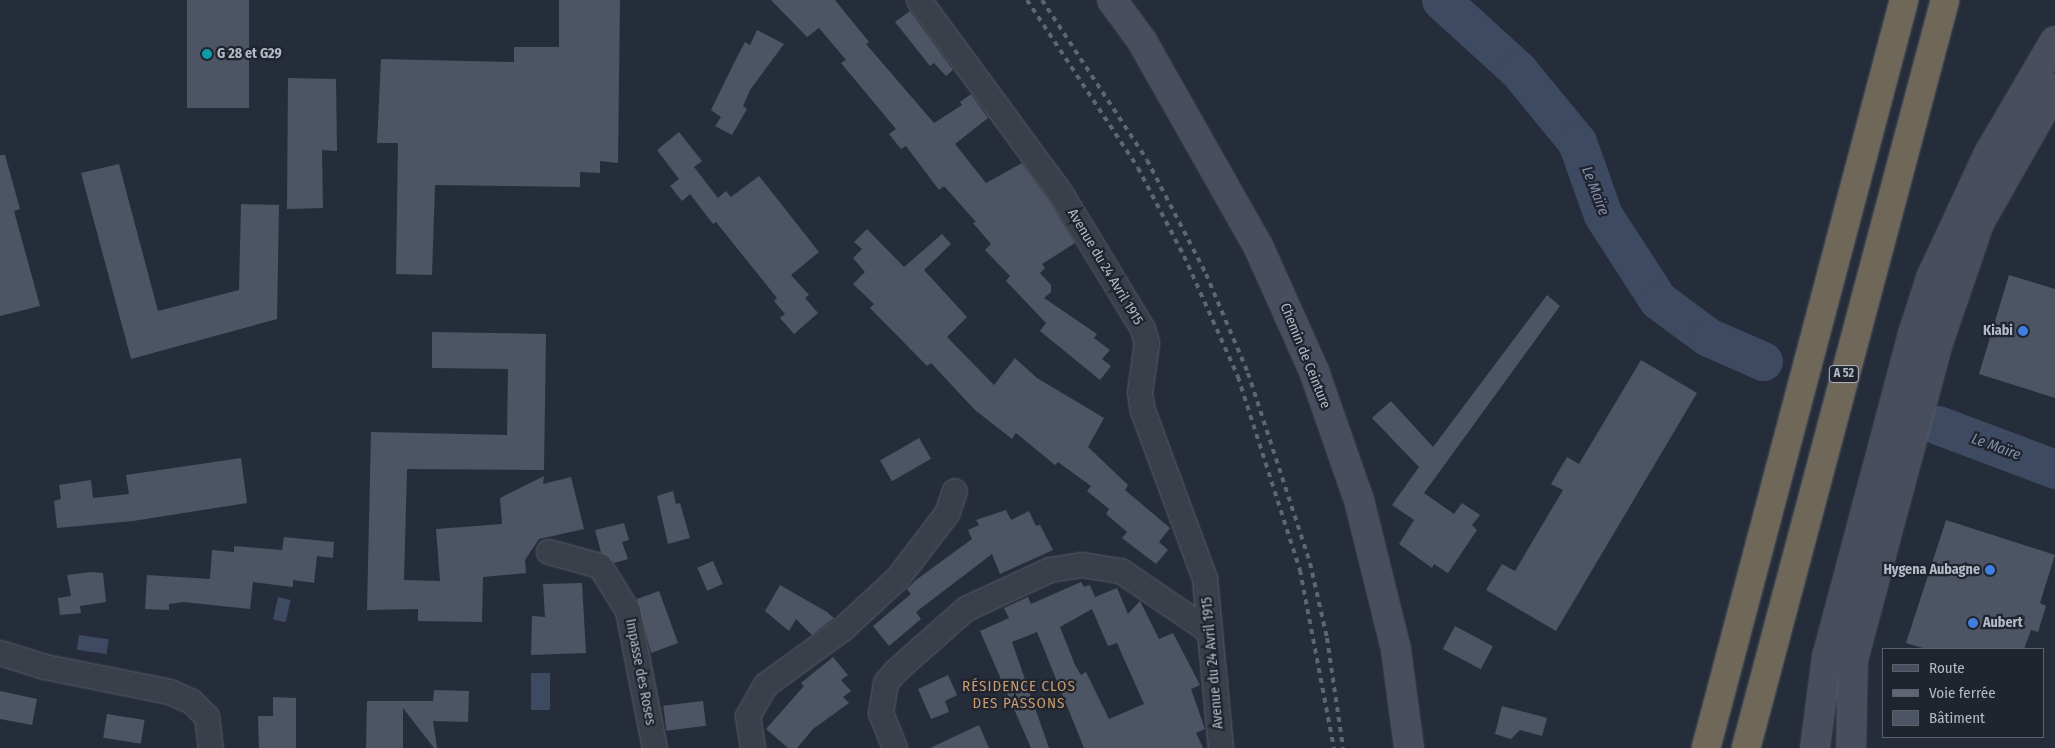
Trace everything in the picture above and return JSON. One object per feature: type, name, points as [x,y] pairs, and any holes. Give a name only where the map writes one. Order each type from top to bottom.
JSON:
[{"type":"highway","points":[[1871,122],[1898,0]]},
{"type":"highway","name":"A 52","points":[[1706,748],[1904,0]]},
{"type":"highway","name":"A 52","points":[[1746,748],[1945,0]]},
{"type":"main road","name":"Chemin de Ceinture","points":[[1112,0],[1142,41],[1259,248],[1314,371],[1359,500],[1396,650],[1409,748]]},
{"type":"main road","points":[[1815,748],[1828,657],[1913,334],[1931,278],[1988,155],[2055,41]]},
{"type":"main road","points":[[1851,748],[1853,660],[1937,346],[1979,223],[2055,89]]},
{"type":"street","name":"Avenue du 24 Avril 1915","points":[[919,0],[1060,192],[1143,329],[1147,343],[1140,393],[1143,411],[1205,579],[1221,748]]},
{"type":"street","points":[[753,748],[748,716],[766,686],[843,629],[898,578],[948,514],[954,491]]},
{"type":"street","name":"Impasse des Roses","points":[[549,552],[600,566],[628,611],[655,748]]},
{"type":"street","points":[[895,748],[881,714],[881,698],[886,683],[895,672],[966,609],[1050,570],[1082,565],[1121,571],[1209,631]]},
{"type":"street","points":[[0,653],[45,667],[170,692],[192,702],[207,718],[211,748]]},
{"type":"water","points":[[278,597],[291,600],[285,622],[273,619]]},
{"type":"water","points":[[79,635],[109,639],[107,654],[77,650]]},
{"type":"water","points":[[531,673],[550,673],[550,710],[531,710]]},
{"type":"building","name":"G 28 et G29","points":[[187,0],[249,0],[249,108],[187,108]]},
{"type":"building","points":[[559,0],[620,0],[618,163],[600,161],[600,173],[580,172],[580,187],[435,185],[432,275],[396,274],[398,143],[377,143],[381,59],[514,62],[514,47],[559,47]]},
{"type":"building","points":[[771,0],[835,0],[869,42],[866,44],[934,123],[962,105],[960,102],[971,94],[988,118],[955,144],[986,183],[1022,163],[1049,200],[1075,243],[1042,264],[1045,268],[1040,273],[1051,285],[1051,292],[1044,298],[1097,334],[1094,338],[1110,350],[1102,359],[1111,366],[1100,380],[1040,331],[1046,323],[1006,281],[1010,276],[985,250],[991,244],[973,223],[976,222],[944,186],[939,190],[906,146],[901,149],[889,134],[896,129],[841,63],[846,60],[819,28],[807,37]]},
{"type":"building","points":[[910,11],[953,70],[946,76],[934,63],[930,66],[895,22]]},
{"type":"building","points":[[757,30],[784,44],[750,90],[743,106],[747,109],[732,135],[715,126],[721,117],[711,110],[745,42],[750,45]]},
{"type":"building","points":[[288,78],[336,79],[337,151],[322,150],[323,208],[287,209]]},
{"type":"building","points":[[679,132],[702,161],[694,167],[718,198],[726,191],[731,197],[759,176],[819,252],[791,275],[809,295],[805,298],[818,313],[794,334],[780,318],[785,314],[774,301],[777,298],[716,222],[713,224],[690,194],[682,201],[670,186],[679,179],[657,150]]},
{"type":"building","points":[[0,155],[5,155],[20,209],[14,211],[40,306],[0,316]]},
{"type":"building","points":[[119,164],[158,311],[239,290],[241,204],[279,205],[277,319],[131,359],[81,173]]},
{"type":"building","points":[[867,229],[904,267],[942,234],[951,244],[924,270],[967,317],[947,337],[994,385],[1015,358],[1037,378],[1104,418],[1088,447],[1128,485],[1125,490],[1170,528],[1159,542],[1168,550],[1156,564],[1122,538],[1127,532],[1106,514],[1109,509],[1087,491],[1091,486],[1058,462],[1055,465],[1016,433],[1012,439],[975,410],[931,363],[927,366],[870,308],[874,304],[853,284],[865,272],[853,258],[862,249],[854,242]]},
{"type":"building","name":"Kiabi","points":[[2009,275],[2055,289],[2055,398],[1979,374]]},
{"type":"building","points":[[1547,295],[1560,306],[1424,493],[1454,514],[1462,503],[1480,515],[1472,525],[1477,530],[1448,573],[1434,564],[1432,568],[1399,544],[1414,520],[1392,505],[1419,467],[1372,418],[1391,401],[1433,447]]},
{"type":"building","points":[[432,332],[546,334],[544,470],[407,469],[404,580],[440,581],[436,529],[502,524],[500,498],[544,476],[543,484],[571,477],[584,529],[539,539],[525,560],[526,573],[483,577],[482,622],[418,621],[418,609],[367,610],[371,432],[507,435],[508,369],[432,368]]},
{"type":"building","points":[[1641,360],[1697,393],[1556,631],[1486,590],[1502,564],[1515,571],[1563,490],[1551,484],[1567,457],[1579,464]]},
{"type":"building","points":[[919,438],[931,459],[892,481],[880,460]]},
{"type":"building","points":[[241,458],[247,503],[133,521],[57,528],[54,501],[61,499],[59,485],[91,480],[93,498],[129,494],[126,475]]},
{"type":"building","points":[[673,491],[676,504],[680,503],[690,538],[668,544],[657,496]]},
{"type":"building","points":[[1006,510],[1011,520],[1029,511],[1036,526],[1040,525],[1053,550],[1000,574],[992,554],[916,612],[921,619],[889,646],[873,626],[911,594],[907,589],[916,580],[972,539],[968,530],[979,525],[976,520]]},
{"type":"building","points":[[1946,520],[2055,555],[2040,603],[2046,606],[2038,632],[2031,630],[2024,648],[1923,648],[1906,643]]},
{"type":"building","points":[[624,523],[629,540],[622,542],[628,559],[614,563],[601,552],[595,530]]},
{"type":"building","points":[[284,537],[334,542],[333,558],[317,556],[314,583],[293,580],[293,587],[253,582],[250,609],[183,602],[169,604],[169,610],[145,609],[147,575],[210,579],[212,550],[234,552],[234,546],[282,550]]},
{"type":"building","points":[[713,561],[723,584],[707,591],[697,568]]},
{"type":"building","points":[[91,572],[103,573],[106,602],[80,606],[81,613],[60,615],[58,598],[71,596],[67,575]]},
{"type":"building","points":[[1081,582],[1084,587],[1090,585],[1095,597],[1117,588],[1128,614],[1140,601],[1159,639],[1173,633],[1200,685],[1191,689],[1205,729],[1196,733],[1203,748],[1084,748],[1037,632],[1012,642],[1049,748],[1031,748],[980,631],[1009,618],[1004,608],[1028,597],[1031,604]],"holes":[[[1092,609],[1108,646],[1117,643],[1144,704],[1109,719],[1086,672],[1081,675],[1075,665],[1060,627]]]},
{"type":"building","points":[[582,583],[586,653],[531,655],[532,616],[545,617],[543,584]]},
{"type":"building","points":[[780,585],[834,618],[812,635],[796,619],[789,631],[765,611]]},
{"type":"building","points":[[659,591],[678,643],[651,653],[637,599]]},
{"type":"building","points":[[1455,626],[1493,646],[1481,669],[1443,649]]},
{"type":"building","points":[[833,657],[848,675],[841,680],[851,691],[843,697],[849,703],[813,729],[797,748],[788,748],[766,729],[804,686],[801,683]]},
{"type":"building","points":[[948,675],[957,695],[945,701],[949,712],[931,719],[918,689]]},
{"type":"building","points":[[434,690],[469,691],[468,722],[433,721],[437,748],[434,748],[403,708],[403,748],[366,748],[367,701],[433,701]]},
{"type":"building","points":[[0,691],[37,699],[32,725],[0,719]]},
{"type":"building","points":[[273,697],[296,698],[296,748],[259,748],[258,716],[273,716]]},
{"type":"building","points":[[703,701],[706,726],[666,731],[663,706]]},
{"type":"building","points":[[1502,706],[1547,718],[1542,736],[1520,730],[1511,739],[1495,734]]},
{"type":"building","points":[[107,714],[145,720],[141,744],[103,738]]},
{"type":"building","points":[[979,725],[989,748],[930,748]]},
{"type":"waterway","name":"Le Maïre","points":[[1441,0],[1518,70],[1577,142],[1603,215],[1658,300],[1708,337],[1763,361]]},
{"type":"waterway","name":"Le Maïre","points":[[1938,425],[2055,469]]},
{"type":"railway","points":[[1027,0],[1138,168],[1184,256],[1238,377],[1300,570],[1334,748]]},
{"type":"railway","points":[[1042,0],[1147,160],[1206,274],[1248,373],[1310,563],[1327,638],[1343,748]]},
{"type":"place","name":"G 28 et G29","points":[[207,54]]},
{"type":"place","name":"Kiabi","points":[[2023,331]]},
{"type":"place","name":"Hygena Aubagne","points":[[1990,570]]},
{"type":"place","name":"Aubert","points":[[1973,623]]},
{"type":"district","name":"RÉSIDENCE CLOS DES PASSONS","points":[[1019,694]]}]
